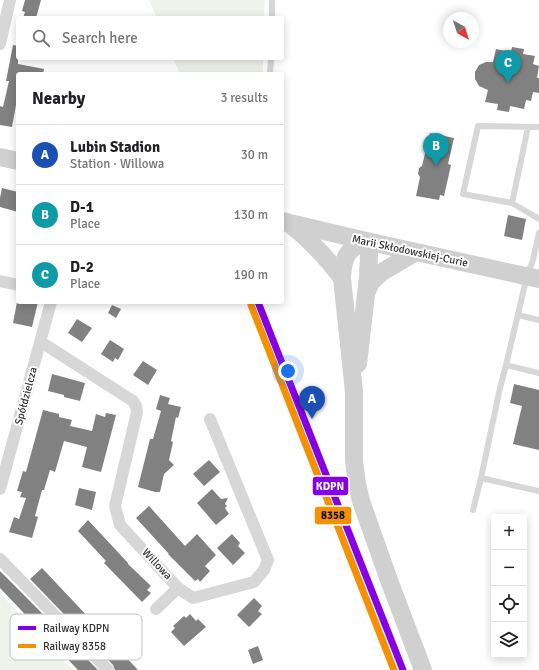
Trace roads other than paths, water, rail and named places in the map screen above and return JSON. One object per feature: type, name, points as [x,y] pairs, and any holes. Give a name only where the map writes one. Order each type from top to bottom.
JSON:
[{"type":"street","points":[[0,44],[10,0]]},
{"type":"street","points":[[0,157],[16,161]]},
{"type":"street","points":[[285,221],[306,237],[334,267],[342,278]]},
{"type":"street","name":"Marii Skłodowskiej-Curie","points":[[285,221],[366,241],[533,278]]},
{"type":"street","points":[[354,392],[367,292],[369,254],[366,241],[357,245],[348,253],[343,266],[342,278],[354,392],[354,461],[357,484],[361,500],[390,583],[423,670]]},
{"type":"street","points":[[367,292],[371,282],[382,272],[416,252]]},
{"type":"street","points":[[0,281],[16,285]]},
{"type":"street","name":"Spółdzielcza","points":[[0,489],[50,304]]},
{"type":"street","name":"Willowa","points":[[41,342],[133,401],[136,406],[137,412],[115,506],[120,525],[178,588],[193,598],[254,582],[264,570],[268,560],[210,419]]},
{"type":"street","points":[[0,559],[54,614]]},
{"type":"street","points":[[156,609],[178,588]]},
{"type":"street","points":[[98,660],[108,670]]},
{"type":"lane","points":[[272,0],[272,16]]},
{"type":"lane","points":[[270,72],[271,60]]},
{"type":"lane","points":[[539,127],[478,126],[463,194],[512,204],[539,219]]},
{"type":"lane","points":[[512,204],[528,127]]},
{"type":"lane","points":[[473,510],[518,315],[533,278],[532,260],[539,233]]},
{"type":"lane","points":[[518,315],[539,320]]},
{"type":"lane","points":[[506,365],[539,373]]},
{"type":"lane","points":[[481,478],[539,491]]},
{"type":"rail line","name":"KDPN","points":[[259,304],[403,670]]},
{"type":"rail line","name":"8358","points":[[251,305],[394,670]]},
{"type":"place","name":"D-2","points":[[508,83]]},
{"type":"place","name":"D-1","points":[[436,166]]},
{"type":"place","name":"Lubin Stadion","points":[[312,419]]}]
